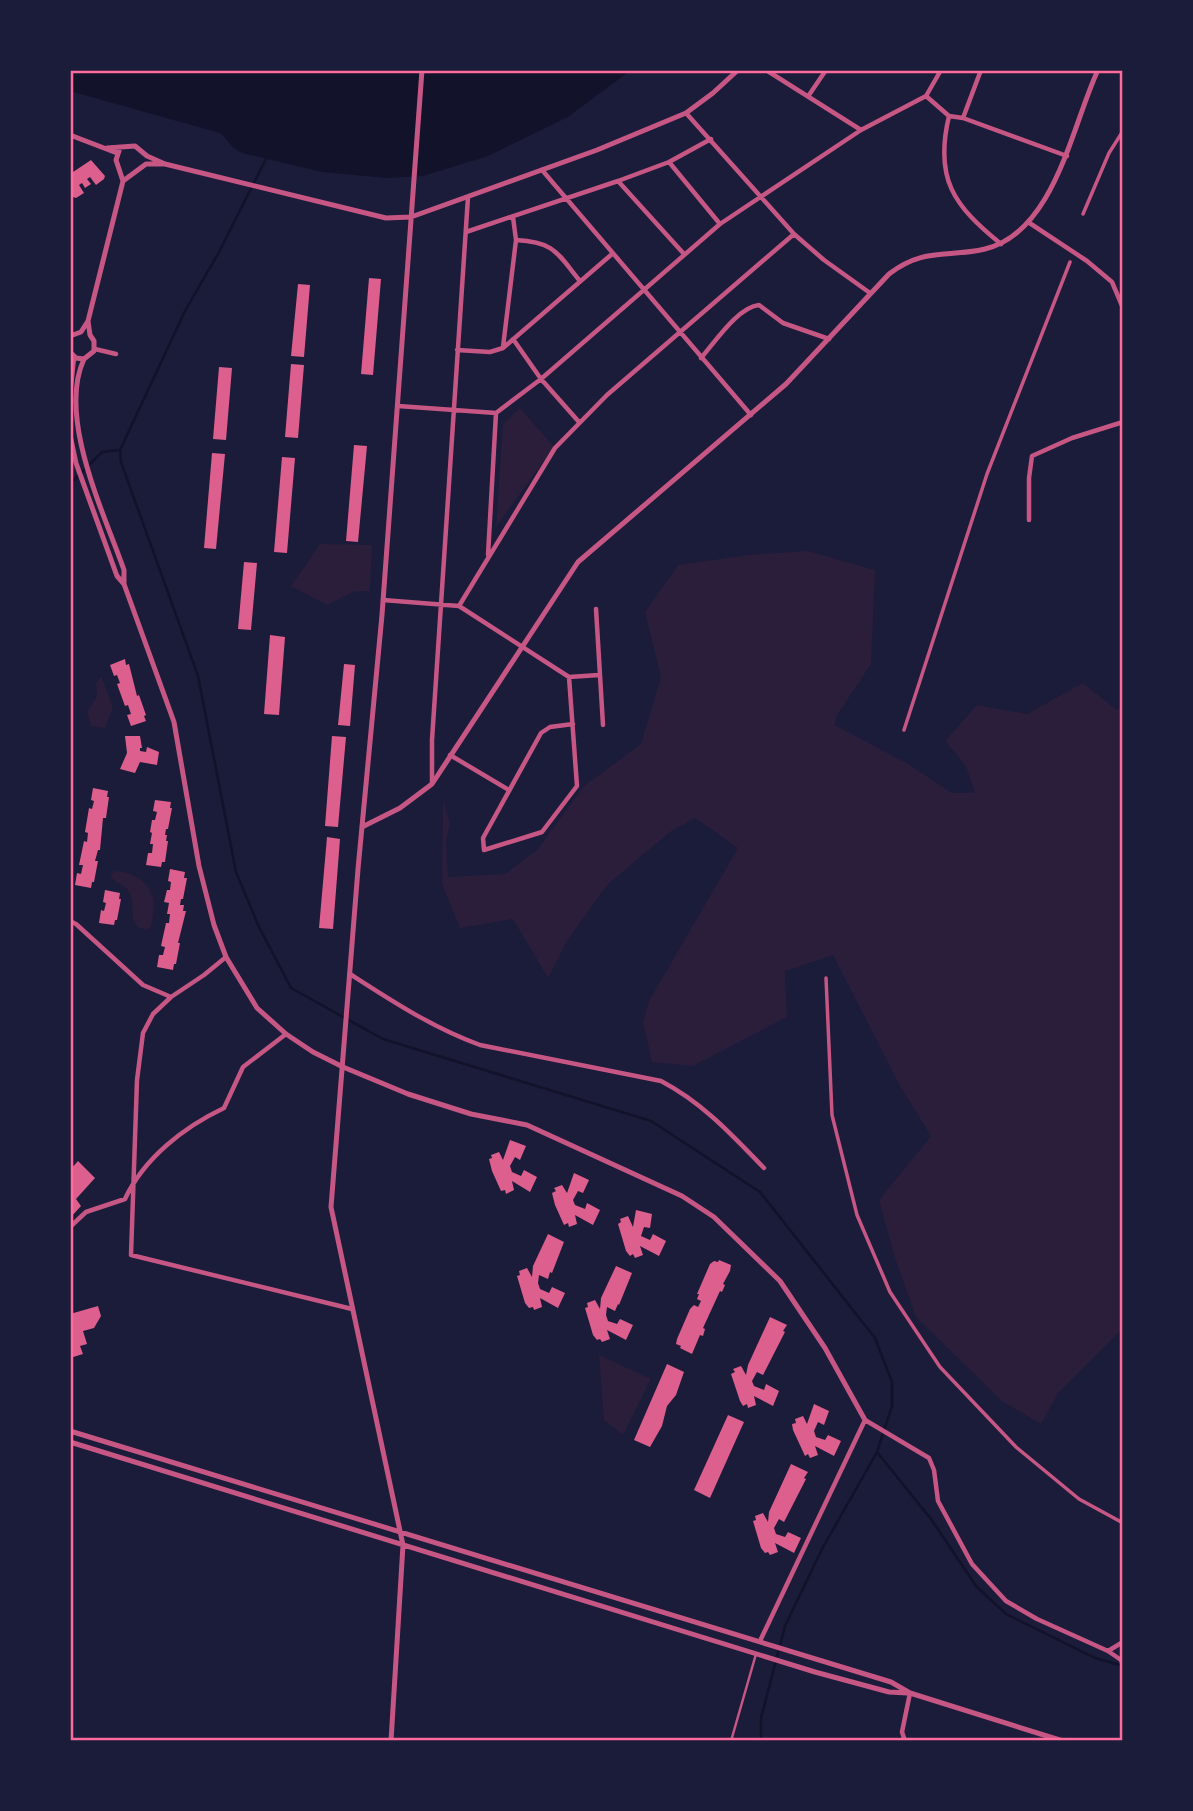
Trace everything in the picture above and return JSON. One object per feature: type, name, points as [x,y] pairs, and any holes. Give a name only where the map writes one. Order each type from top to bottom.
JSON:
[{"type":"street","points":[[391,1741],[401,1531],[331,1207],[383,600],[422,70]]},
{"type":"street","points":[[107,148],[130,145],[165,163],[206,174],[386,218],[411,217],[640,134],[686,113],[738,70]]},
{"type":"street","points":[[766,70],[861,130]]},
{"type":"street","points":[[809,95],[826,70]]},
{"type":"street","points":[[398,406],[496,413],[541,379],[720,224],[861,130],[926,96],[942,70]]},
{"type":"street","points":[[963,118],[981,70]]},
{"type":"street","points":[[362,827],[400,808],[432,784],[578,562],[786,384],[889,274],[916,257],[969,252],[1002,244],[1027,222],[1054,183],[1067,156],[1098,70]]},
{"type":"street","points":[[926,96],[949,116],[963,118],[1067,156]]},
{"type":"street","points":[[686,113],[794,233],[824,260],[870,293]]},
{"type":"street","points":[[949,116],[944,134],[944,159],[953,195],[962,209],[1002,244]]},
{"type":"street","points":[[1083,214],[1109,153],[1123,131]]},
{"type":"street","points":[[70,135],[117,153]]},
{"type":"street","points":[[466,232],[618,181],[668,162],[711,139]]},
{"type":"street","points":[[71,337],[81,332],[88,321],[123,181],[116,160],[122,147]]},
{"type":"street","points":[[137,171],[143,157],[139,149]]},
{"type":"street","points":[[668,162],[720,224]]},
{"type":"street","points":[[123,181],[146,164],[165,163]]},
{"type":"street","points":[[119,169],[127,173],[137,171]]},
{"type":"street","points":[[542,170],[751,415]]},
{"type":"street","points":[[618,181],[684,254]]},
{"type":"street","points":[[432,784],[432,740],[468,197]]},
{"type":"street","points":[[503,348],[516,240],[513,216]]},
{"type":"street","points":[[1027,222],[1087,261],[1112,282],[1123,308]]},
{"type":"street","points":[[459,606],[555,448],[579,422],[679,332],[794,233]]},
{"type":"street","points":[[516,240],[543,243],[552,248],[580,281]]},
{"type":"street","points":[[457,350],[490,352],[503,348],[612,254]]},
{"type":"street","points":[[904,730],[987,474],[1070,262]]},
{"type":"street","points":[[701,358],[742,312],[752,306],[760,305],[783,323],[830,339]]},
{"type":"street","points":[[88,321],[95,349],[84,359],[77,400],[80,439],[124,570],[124,584],[174,722],[199,866],[214,925],[226,957],[257,1008],[286,1034],[343,1067],[419,1098],[471,1114],[527,1125],[630,1170],[714,1217],[780,1281],[825,1348],[868,1422],[929,1458],[934,1470],[938,1501],[972,1564],[1006,1601],[1037,1619],[1108,1651],[1122,1662]]},
{"type":"street","points":[[81,332],[90,335]]},
{"type":"street","points":[[513,339],[541,379],[579,422]]},
{"type":"street","points":[[95,349],[116,354]]},
{"type":"street","points":[[70,393],[72,354],[84,359]]},
{"type":"street","points":[[488,556],[496,413]]},
{"type":"street","points":[[1029,520],[1032,456],[1072,438],[1123,422]]},
{"type":"street","points":[[70,435],[71,447],[117,576],[124,584]]},
{"type":"street","points":[[383,600],[459,606],[569,677],[599,675]]},
{"type":"street","points":[[596,609],[603,725]]},
{"type":"street","points":[[569,677],[573,724],[577,786],[542,832],[484,850],[483,838],[541,733],[550,727],[573,724]]},
{"type":"street","points":[[450,755],[509,790]]},
{"type":"street","points":[[70,921],[143,985],[171,997]]},
{"type":"street","points":[[226,957],[171,997],[153,1014],[143,1033],[137,1080],[131,1255],[352,1309]]},
{"type":"street","points":[[349,973],[414,1015],[456,1037],[480,1045],[661,1081],[696,1102],[764,1168]]},
{"type":"street","points":[[826,978],[832,1115],[857,1214],[891,1292],[940,1367],[1016,1447],[1079,1499],[1123,1523]]},
{"type":"street","points":[[70,1227],[86,1212],[125,1199],[132,1182],[175,1139],[203,1118],[224,1108],[243,1067],[286,1034]]},
{"type":"street","points":[[757,1654],[760,1641],[868,1422]]},
{"type":"street","points":[[70,1431],[760,1641],[891,1682],[910,1693],[1063,1741]]},
{"type":"street","points":[[70,1442],[815,1672],[889,1692],[910,1693]]},
{"type":"street","points":[[1108,1651],[1123,1643]]},
{"type":"street","points":[[905,1741],[902,1732],[910,1693]]},
{"type":"lane","points":[[732,1741],[757,1654]]},
{"type":"shaded area","points":[[70,70],[631,70],[568,117],[488,156],[423,176],[388,178],[322,172],[242,153],[220,133],[70,91]]},
{"type":"shaded area","points":[[520,408],[554,447],[496,527],[503,424]]},
{"type":"shaded area","points":[[320,544],[372,545],[370,591],[355,591],[327,605],[291,586]]},
{"type":"shaded area","points":[[808,551],[875,570],[871,664],[836,717],[835,725],[908,764],[952,793],[975,793],[966,766],[945,741],[977,705],[1027,714],[1083,683],[1117,710],[1123,708],[1123,1328],[1058,1393],[1041,1424],[1002,1401],[916,1317],[895,1258],[879,1200],[931,1136],[900,1086],[833,955],[785,971],[787,1017],[693,1066],[652,1062],[643,1022],[649,1001],[738,848],[695,818],[670,832],[607,885],[567,941],[548,978],[513,919],[460,928],[442,884],[443,800],[450,823],[446,841],[448,877],[505,874],[537,850],[584,786],[641,744],[661,677],[645,612],[678,565],[748,555]]},
{"type":"shaded area","points":[[101,676],[113,707],[105,728],[91,726],[87,712],[97,696],[96,684]]},
{"type":"shaded area","points":[[115,871],[132,875],[150,890],[154,905],[152,924],[147,930],[140,928],[134,920],[129,892],[111,878]]},
{"type":"shaded area","points":[[599,1355],[651,1379],[623,1435],[604,1420]]},
{"type":"building","points":[[91,160],[105,176],[104,179],[96,185],[90,177],[87,179],[91,184],[85,188],[82,183],[79,185],[84,193],[73,197],[70,194],[70,174]]},
{"type":"building","points":[[369,278],[381,279],[373,375],[361,374]]},
{"type":"building","points":[[298,284],[310,285],[304,357],[291,356]]},
{"type":"building","points":[[291,364],[304,365],[298,438],[285,437]]},
{"type":"building","points":[[219,367],[232,368],[226,440],[213,439]]},
{"type":"building","points":[[354,445],[367,446],[358,542],[346,541]]},
{"type":"building","points":[[212,453],[225,454],[216,549],[204,548]]},
{"type":"building","points":[[282,457],[295,458],[287,553],[274,552]]},
{"type":"building","points":[[244,562],[257,563],[251,630],[238,629]]},
{"type":"building","points":[[270,635],[285,637],[279,715],[264,714]]},
{"type":"building","points":[[125,659],[146,715],[146,721],[131,726],[127,715],[131,714],[128,705],[125,706],[117,684],[120,683],[110,665]]},
{"type":"building","points":[[344,664],[355,665],[350,726],[338,725]]},
{"type":"building","points":[[125,736],[140,736],[140,751],[146,752],[147,747],[159,752],[157,765],[140,762],[135,773],[120,769],[127,753]]},
{"type":"building","points":[[332,736],[346,737],[338,827],[325,826]]},
{"type":"building","points":[[93,788],[108,791],[109,797],[91,888],[75,885],[77,873],[81,874],[83,865],[79,865],[84,841],[87,842],[88,833],[85,832],[89,808],[92,809],[94,801],[91,800]]},
{"type":"building","points":[[155,800],[171,802],[172,808],[165,835],[168,841],[165,862],[162,862],[161,867],[146,865],[148,853],[152,853],[150,832],[157,812],[153,811]]},
{"type":"building","points":[[327,837],[340,839],[333,929],[319,928]]},
{"type":"building","points":[[170,869],[185,872],[184,878],[187,878],[180,905],[184,905],[183,911],[186,911],[173,970],[157,967],[159,955],[163,955],[165,947],[161,946],[166,923],[169,923],[169,903],[164,902],[167,890],[170,890]]},
{"type":"building","points":[[105,890],[120,893],[114,925],[99,923],[101,910],[104,911],[106,903],[103,902]]},
{"type":"building","points":[[510,1140],[526,1146],[520,1160],[515,1157],[510,1166],[512,1172],[521,1176],[524,1170],[537,1177],[530,1192],[512,1181],[514,1190],[506,1194],[505,1190],[501,1191],[492,1171],[489,1159],[492,1158],[491,1155],[499,1152],[503,1160]]},
{"type":"building","points":[[78,1161],[95,1178],[76,1199],[81,1206],[70,1218],[70,1170]]},
{"type":"building","points":[[574,1173],[589,1180],[583,1193],[578,1191],[573,1200],[575,1205],[585,1209],[587,1203],[600,1210],[593,1225],[575,1215],[577,1224],[569,1227],[568,1223],[564,1225],[555,1205],[552,1193],[556,1191],[554,1188],[562,1185],[567,1193]]},
{"type":"building","points":[[636,1210],[652,1214],[650,1228],[644,1227],[641,1236],[650,1240],[653,1234],[666,1241],[659,1256],[640,1246],[643,1255],[635,1258],[626,1251],[618,1224],[620,1219],[628,1216],[633,1227]]},
{"type":"building","points":[[548,1234],[564,1242],[552,1273],[550,1272],[548,1279],[539,1275],[538,1283],[540,1289],[549,1293],[552,1287],[565,1293],[558,1308],[540,1298],[542,1307],[534,1310],[525,1303],[517,1276],[520,1275],[519,1271],[527,1268],[532,1277],[533,1266]]},
{"type":"building","points":[[719,1260],[731,1265],[730,1271],[703,1328],[703,1336],[700,1335],[692,1354],[676,1344],[677,1339],[690,1309],[694,1305],[698,1307],[701,1301],[697,1299],[697,1294],[710,1264]]},
{"type":"building","points":[[616,1266],[632,1273],[619,1305],[615,1311],[607,1307],[606,1315],[608,1321],[617,1324],[620,1319],[633,1325],[626,1340],[607,1330],[610,1339],[602,1342],[593,1335],[585,1308],[588,1307],[587,1303],[595,1300],[600,1309],[601,1298]]},
{"type":"building","points":[[98,1306],[101,1316],[94,1328],[83,1331],[87,1344],[80,1346],[83,1354],[70,1358],[70,1314]]},
{"type":"building","points":[[770,1317],[787,1325],[763,1375],[757,1372],[752,1381],[754,1386],[764,1390],[766,1384],[779,1391],[773,1406],[754,1396],[756,1405],[748,1408],[747,1404],[743,1406],[740,1401],[731,1374],[735,1372],[733,1369],[741,1366],[746,1375]]},
{"type":"building","points":[[667,1364],[684,1372],[676,1395],[667,1406],[662,1426],[650,1447],[634,1440]]},
{"type":"building","points":[[814,1404],[829,1411],[824,1425],[818,1422],[814,1431],[816,1437],[825,1440],[828,1435],[841,1441],[834,1456],[815,1446],[818,1455],[810,1458],[808,1454],[805,1456],[793,1430],[795,1419],[803,1416],[807,1424]]},
{"type":"building","points":[[728,1415],[744,1422],[710,1498],[694,1490]]},
{"type":"building","points":[[791,1464],[808,1472],[784,1522],[779,1519],[774,1528],[776,1534],[785,1537],[788,1532],[801,1538],[794,1553],[775,1543],[778,1552],[770,1555],[761,1548],[753,1521],[756,1520],[755,1516],[763,1513],[768,1522],[769,1512]]},
{"type":"waterway","points":[[266,159],[219,252],[185,311],[120,450],[121,462],[198,676],[236,872],[259,927],[291,988],[383,1039],[651,1121],[760,1192],[875,1338],[892,1382],[892,1406],[877,1452],[822,1549],[785,1626],[761,1718],[761,1741]]},
{"type":"waterway","points":[[70,484],[102,452],[120,450]]},
{"type":"waterway","points":[[877,1452],[931,1519],[976,1586],[1006,1614],[1095,1658],[1123,1666]]}]
